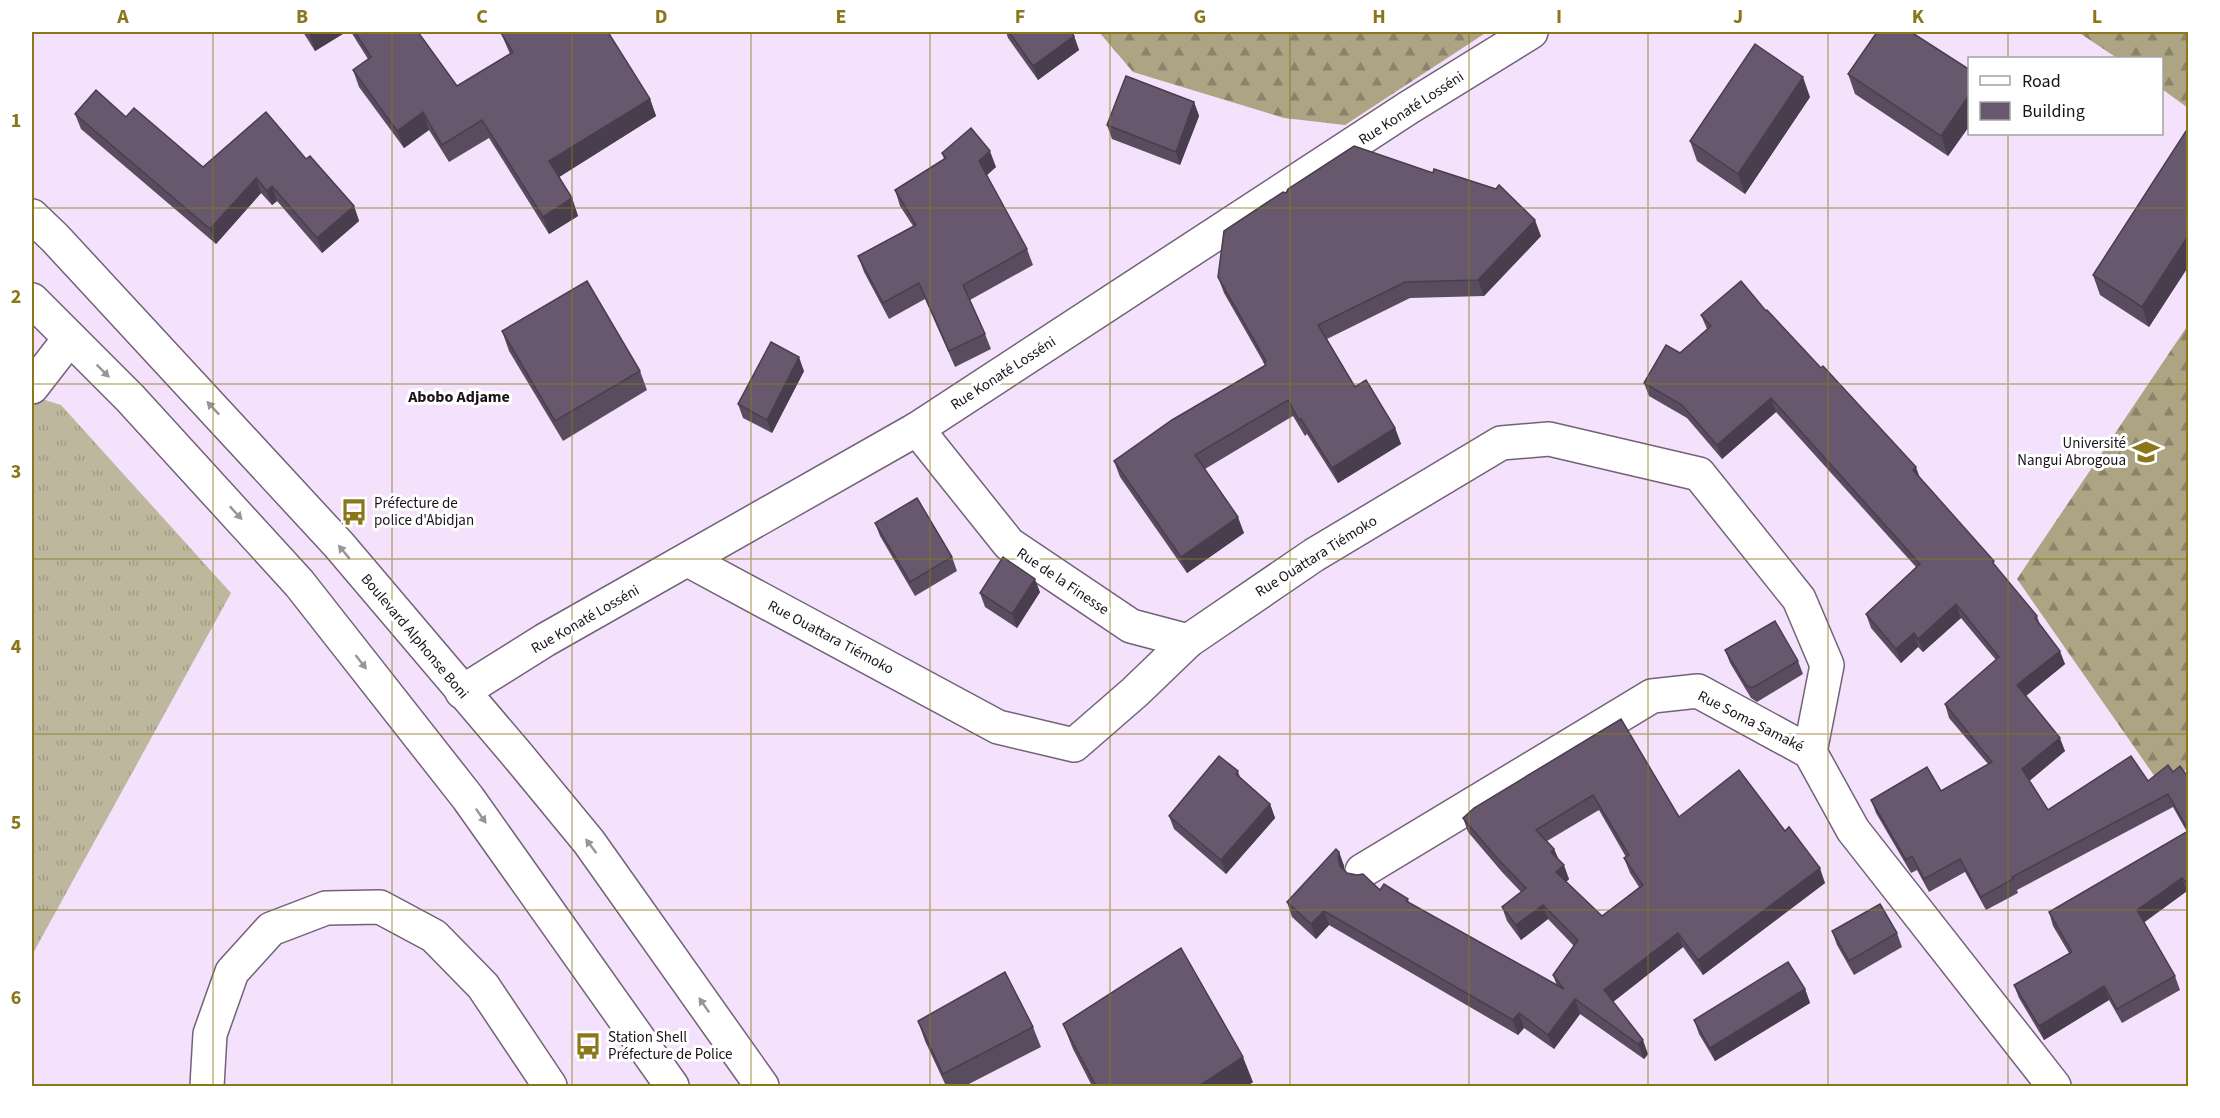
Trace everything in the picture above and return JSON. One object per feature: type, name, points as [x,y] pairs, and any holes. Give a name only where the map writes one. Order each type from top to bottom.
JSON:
[{"type":"street","name":"Rue Konaté Losséni","points":[[462,692],[545,640],[917,429],[1408,108],[1531,32]]},
{"type":"street","name":"Boulevard Alphonse Boni","points":[[32,216],[56,238],[339,544],[519,757],[589,842],[762,1086]]},
{"type":"street","points":[[32,300],[130,398],[299,583],[468,798],[672,1086]]},
{"type":"street","points":[[32,387],[70,338]]},
{"type":"street","name":"Rue de la Finesse","points":[[917,429],[1009,544],[1131,626],[1188,641]]},
{"type":"street","name":"Rue Ouattara Tiémoko","points":[[688,560],[998,727],[1074,745],[1135,692],[1188,641],[1314,555],[1502,443],[1549,440],[1699,474],[1798,599],[1827,665],[1810,752]]},
{"type":"street","name":"Rue Soma Samaké","points":[[1362,871],[1652,696],[1698,691],[1810,752],[1853,830],[2054,1086]]},
{"type":"street","points":[[207,1086],[210,1034],[232,972],[271,930],[326,908],[380,907],[434,936],[483,987],[550,1086]]},
{"type":"green space","points":[[1099,32],[1487,32],[1345,125],[1284,118],[1133,72]]},
{"type":"green space","points":[[2078,32],[2188,32],[2188,108],[2163,90],[2163,57],[2116,57]]},
{"type":"green space","name":"Université Nangui Abrogoua","points":[[2188,325],[2188,769],[2160,784],[2017,579]]},
{"type":"green space","points":[[32,396],[61,405],[231,593],[32,955]]},
{"type":"building","points":[[355,32],[418,32],[457,86],[513,52],[501,33],[608,32],[650,99],[549,161],[572,198],[543,217],[482,120],[442,145],[423,112],[397,131],[353,70],[371,57]]},
{"type":"building","points":[[1009,32],[1071,32],[1074,36],[1033,66]]},
{"type":"building","points":[[1877,32],[1911,32],[1968,69],[1968,97],[1941,136],[1848,74]]},
{"type":"building","points":[[1755,44],[1803,77],[1738,174],[1690,141]]},
{"type":"building","points":[[1126,76],[1194,102],[1176,152],[1107,125]]},
{"type":"building","points":[[96,90],[126,117],[134,108],[203,167],[266,112],[306,159],[310,156],[354,206],[317,238],[272,186],[267,191],[256,178],[210,229],[75,114]]},
{"type":"building","points":[[971,128],[990,151],[979,161],[1027,249],[963,285],[985,334],[949,351],[919,283],[883,303],[858,256],[916,225],[895,190],[946,158],[942,153]]},
{"type":"building","points":[[2188,128],[2188,236],[2142,307],[2093,275]]},
{"type":"building","points":[[1354,146],[1433,173],[1434,169],[1496,189],[1499,185],[1535,220],[1478,280],[1405,282],[1318,325],[1355,387],[1366,380],[1395,428],[1332,468],[1288,400],[1195,455],[1238,517],[1181,557],[1114,461],[1172,420],[1266,365],[1264,362],[1266,361],[1218,277],[1224,231],[1283,192],[1286,193],[1288,189]]},
{"type":"building","points":[[587,281],[640,371],[555,421],[502,331]]},
{"type":"building","points":[[1741,281],[1766,311],[1821,368],[1823,366],[1916,467],[1913,470],[1994,561],[1993,563],[2037,616],[2035,618],[2060,651],[2017,685],[2060,738],[2022,769],[2048,810],[2131,756],[2148,781],[2168,765],[2173,772],[2180,766],[2188,777],[2188,830],[2168,794],[2012,877],[2013,879],[1981,897],[1960,859],[1924,879],[1912,856],[1906,860],[1871,800],[1927,767],[1941,791],[1992,762],[1945,704],[1999,657],[1956,604],[1918,639],[1914,633],[1896,649],[1866,614],[1920,564],[1771,398],[1717,445],[1682,405],[1644,383],[1666,345],[1680,353],[1711,326],[1701,315]]},
{"type":"building","points":[[771,342],[799,357],[767,420],[738,404]]},
{"type":"building","points":[[917,498],[952,557],[910,582],[875,523]]},
{"type":"building","points":[[1003,557],[1035,579],[1012,614],[980,593]]},
{"type":"building","points":[[1775,621],[1798,661],[1752,688],[1746,685],[1725,650]]},
{"type":"building","points":[[1621,719],[1679,817],[1739,770],[1785,831],[1789,827],[1820,868],[1698,960],[1678,933],[1604,990],[1643,1040],[1638,1044],[1575,999],[1548,1035],[1519,1013],[1513,1020],[1324,911],[1311,924],[1287,902],[1336,849],[1339,852],[1340,866],[1347,873],[1363,874],[1380,890],[1384,884],[1408,899],[1406,901],[1564,989],[1553,975],[1578,940],[1543,905],[1516,925],[1502,907],[1526,888],[1463,818],[1474,808]],"holes":[[[1593,795],[1629,855],[1624,858],[1643,885],[1602,916],[1556,872],[1564,865],[1551,852],[1554,849],[1536,830]]]},
{"type":"building","points":[[1219,756],[1238,771],[1236,774],[1270,804],[1221,860],[1169,816]]},
{"type":"building","points":[[2188,831],[2188,880],[2186,882],[2182,878],[2137,910],[2175,976],[2117,1009],[2104,986],[2039,1026],[2014,985],[2072,952],[2049,912]]},
{"type":"building","points":[[1880,904],[1897,933],[1849,961],[1832,931]]},
{"type":"building","points":[[1181,948],[1243,1057],[1199,1086],[1096,1086],[1063,1024]]},
{"type":"building","points":[[1788,962],[1805,989],[1710,1048],[1694,1020]]},
{"type":"building","points":[[1005,972],[1033,1027],[943,1074],[918,1021]]},
{"type":"place","name":"Université Nangui Abrogoua","points":[[2146,452]]},
{"type":"place","name":"Préfecture de police d'Abidjan","points":[[354,512]]},
{"type":"place","name":"Station Shell Préfecture de Police","points":[[588,1046]]},
{"type":"district","name":"Abobo Adjame","points":[[459,396]]}]
